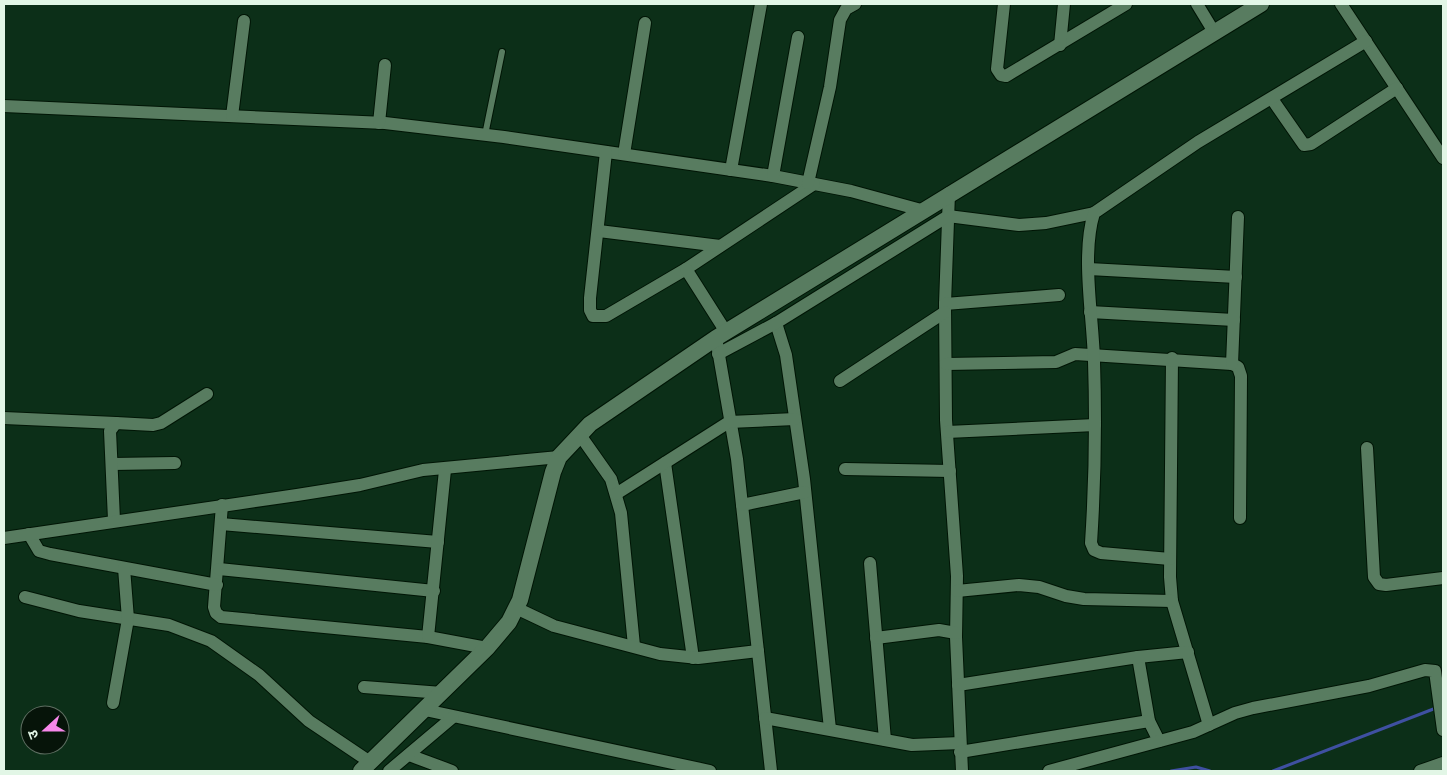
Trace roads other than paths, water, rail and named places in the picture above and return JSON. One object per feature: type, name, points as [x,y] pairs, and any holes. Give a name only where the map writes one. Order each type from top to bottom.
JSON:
[{"type":"street","points":[[731,170],[761,4]]},
{"type":"street","points":[[606,152],[599,231],[590,298],[590,310],[593,316],[606,316],[686,269],[811,183],[830,87],[840,20],[846,9],[856,4]]},
{"type":"street","points":[[1004,4],[997,64],[997,69],[1001,75],[1013,72],[1060,45],[1124,4]]},
{"type":"street","points":[[1060,45],[1064,4]]},
{"type":"street","points":[[1197,4],[1214,32]]},
{"type":"street","points":[[25,597],[79,611],[169,625],[212,641],[259,675],[308,721],[365,767],[488,648],[509,622],[520,600],[553,472],[559,457],[590,424],[721,335],[921,210],[1261,4]]},
{"type":"street","points":[[1341,4],[1443,158]]},
{"type":"street","points":[[232,116],[244,21]]},
{"type":"street","points":[[624,154],[645,23]]},
{"type":"street","points":[[773,176],[798,37]]},
{"type":"street","points":[[718,354],[776,323],[948,216],[1019,225],[1046,223],[1094,213],[1198,142],[1366,41]]},
{"type":"street","points":[[379,123],[384,65]]},
{"type":"street","points":[[1272,99],[1304,145],[1311,144],[1397,88]]},
{"type":"street","points":[[4,106],[379,123],[485,135],[773,176],[851,190],[921,210]]},
{"type":"street","points":[[949,193],[945,308],[947,432],[957,591],[956,633],[962,771]]},
{"type":"street","points":[[1094,213],[1091,224],[1089,269],[1090,312],[1094,354],[1096,474],[1091,543],[1094,550],[1101,553],[1170,559]]},
{"type":"street","points":[[1232,364],[1238,217]]},
{"type":"street","points":[[599,231],[720,246]]},
{"type":"street","points":[[686,269],[721,335],[718,354],[737,460],[771,771]]},
{"type":"street","points":[[1089,269],[1236,277]]},
{"type":"street","points":[[840,381],[945,308],[1059,294]]},
{"type":"street","points":[[1090,312],[1234,320]]},
{"type":"street","points":[[776,323],[786,355],[805,492],[830,730]]},
{"type":"street","points":[[946,364],[1056,362],[1075,354],[1094,354],[1172,358],[1232,364],[1238,367],[1241,376],[1240,518]]},
{"type":"street","points":[[1172,358],[1170,559],[1172,601],[1210,725]]},
{"type":"street","points":[[4,418],[153,425],[161,424],[208,394]]},
{"type":"street","points":[[616,494],[729,422],[795,418]]},
{"type":"street","points":[[114,520],[110,432],[116,423]]},
{"type":"street","points":[[947,432],[1095,425]]},
{"type":"street","points":[[580,435],[611,479],[621,513],[634,646]]},
{"type":"street","points":[[1367,448],[1374,577],[1379,584],[1386,585],[1443,578]]},
{"type":"street","points":[[4,538],[114,520],[360,485],[423,470],[444,470],[559,457]]},
{"type":"street","points":[[112,464],[174,463]]},
{"type":"street","points":[[665,463],[693,658]]},
{"type":"street","points":[[845,469],[950,471]]},
{"type":"street","points":[[428,637],[434,591],[444,470]]},
{"type":"street","points":[[742,505],[805,492]]},
{"type":"street","points":[[222,505],[219,569],[214,607],[216,613],[221,617],[428,637],[488,648]]},
{"type":"street","points":[[221,524],[438,542]]},
{"type":"street","points":[[29,534],[39,551],[217,585]]},
{"type":"street","points":[[870,563],[885,740]]},
{"type":"street","points":[[113,703],[128,619],[124,568]]},
{"type":"street","points":[[219,569],[434,591]]},
{"type":"street","points":[[957,591],[1018,585],[1039,587],[1066,596],[1084,599],[1172,601]]},
{"type":"street","points":[[516,608],[554,626],[660,654],[693,658],[758,651]]},
{"type":"street","points":[[876,638],[939,630],[956,633]]},
{"type":"street","points":[[958,686],[1138,657],[1188,652]]},
{"type":"street","points":[[1138,657],[1149,721],[1159,742]]},
{"type":"street","points":[[1049,771],[1193,732],[1253,708],[1369,686],[1425,670],[1439,670],[1443,730]]},
{"type":"street","points":[[364,687],[442,693]]},
{"type":"street","points":[[425,710],[710,771]]},
{"type":"street","points":[[389,771],[454,717]]},
{"type":"street","points":[[765,718],[885,740],[927,746],[960,748],[1149,721]]},
{"type":"street","points":[[409,755],[452,771]]},
{"type":"street","points":[[1420,771],[1443,763]]},
{"type":"lane","points":[[485,135],[502,52]]},
{"type":"waterway","points":[[1273,771],[1436,708]]},
{"type":"waterway","points":[[1171,771],[1196,767],[1210,771]]}]
